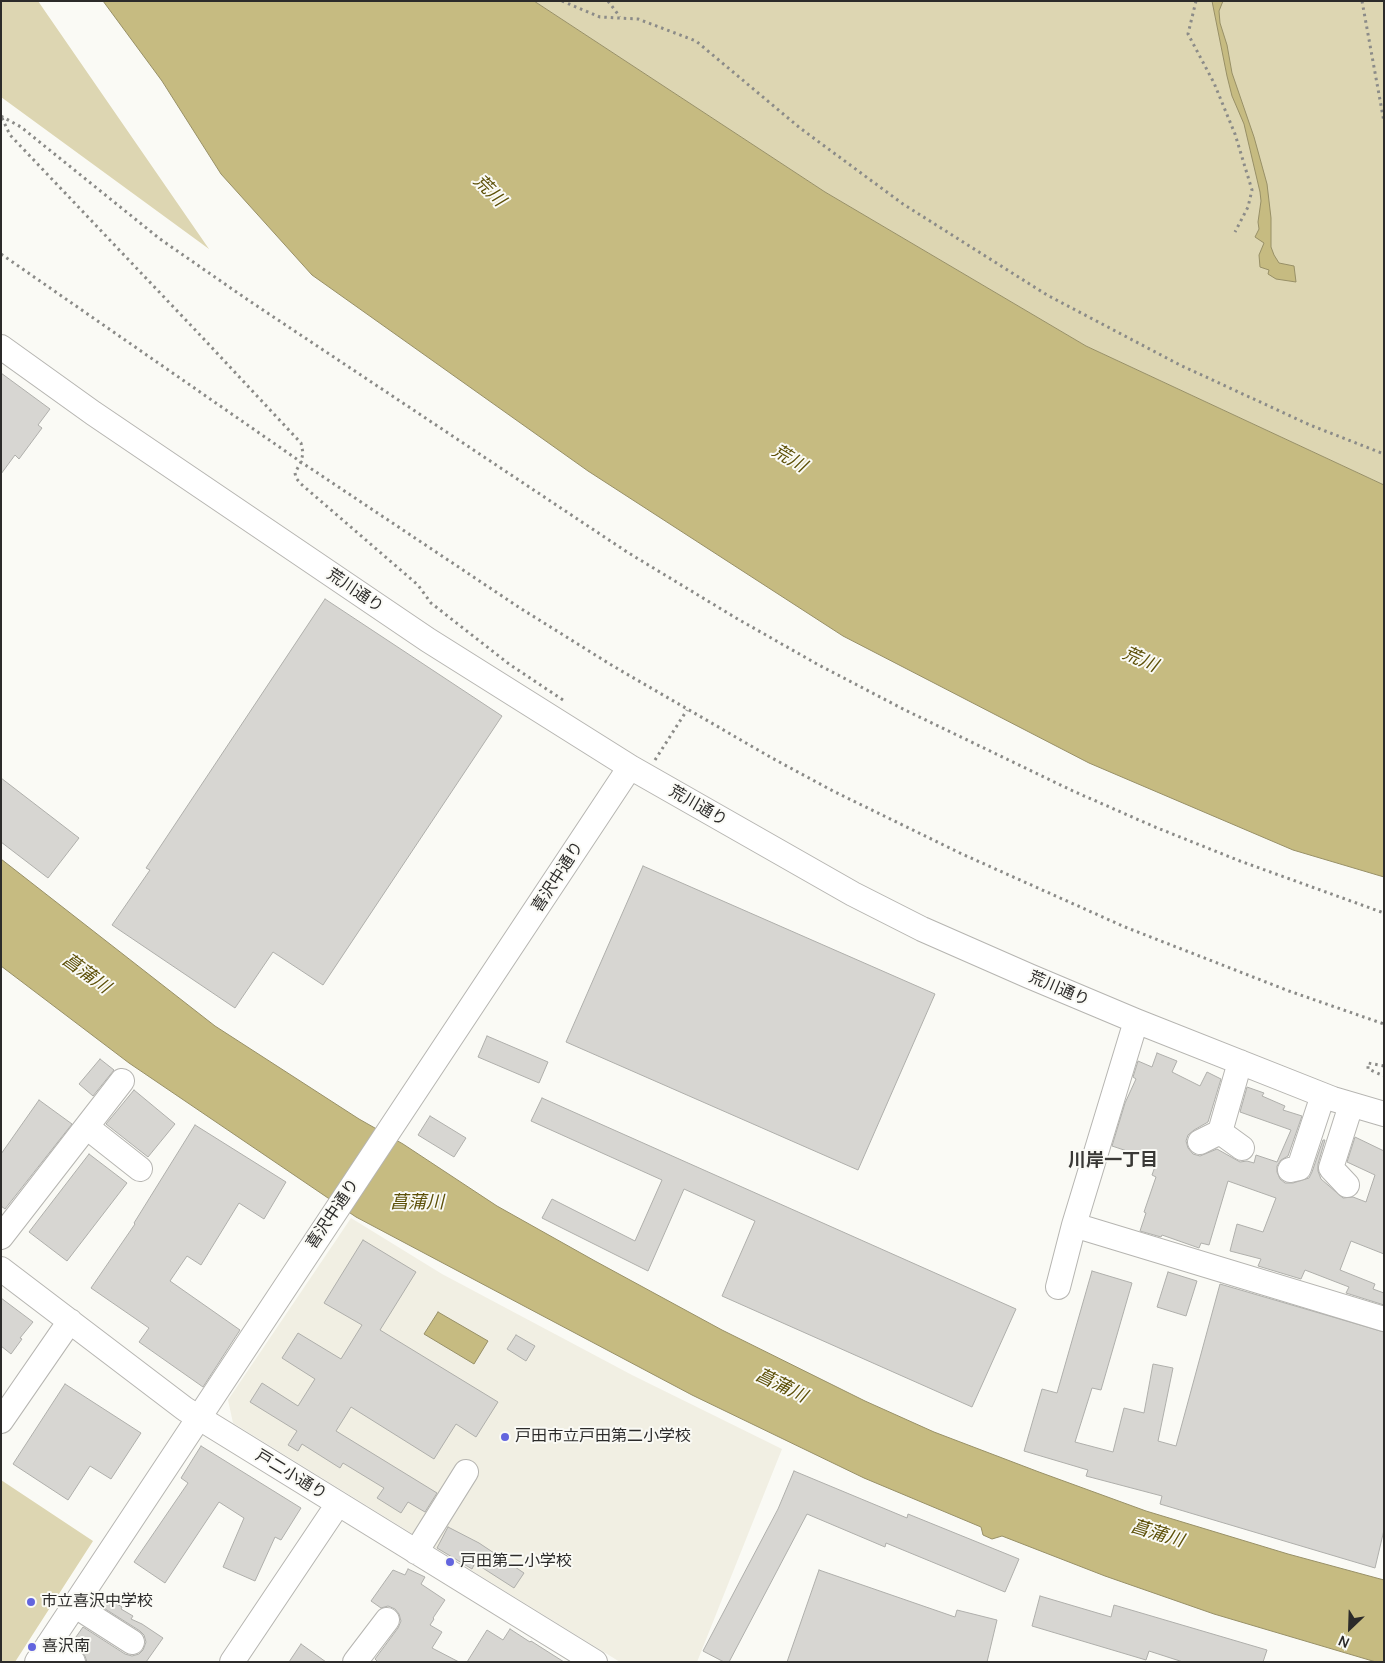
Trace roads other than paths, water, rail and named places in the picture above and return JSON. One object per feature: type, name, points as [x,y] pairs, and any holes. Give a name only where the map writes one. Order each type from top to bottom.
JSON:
[{"type":"street","name":"荒川通り","points":[[1,347],[67,395],[428,640],[638,771],[870,903],[1020,972],[1136,1021],[1324,1095],[1384,1114]]},
{"type":"street","name":"喜沢中通り","points":[[42,1653],[391,1128],[638,771]]},
{"type":"street","points":[[1058,1287],[1074,1225],[1136,1021]]},
{"type":"street","points":[[1240,1062],[1210,1137],[1242,1148]]},
{"type":"street","points":[[1,1238],[88,1128],[122,1081]]},
{"type":"street","points":[[1290,1170],[1299,1168],[1324,1095]]},
{"type":"street","points":[[1347,1185],[1332,1168],[1351,1105]]},
{"type":"street","points":[[88,1128],[140,1169]]},
{"type":"street","points":[[1074,1225],[1384,1319]]},
{"type":"street","name":"戸二小通り","points":[[1,1269],[199,1418],[592,1661]]},
{"type":"street","points":[[1,1422],[70,1321]]},
{"type":"street","points":[[416,1552],[466,1472]]},
{"type":"street","points":[[232,1662],[338,1504]]},
{"type":"street","points":[[74,1605],[132,1642]]},
{"type":"street","points":[[355,1662],[387,1620]]},
{"type":"street","points":[[42,1653],[73,1662]]},
{"type":"water","name":"荒川","points":[[103,1],[534,1],[825,192],[1086,346],[1384,485],[1384,877],[1293,850],[1089,763],[843,636],[588,471],[312,275],[221,174],[162,81]]},
{"type":"water","points":[[1212,1],[1223,1],[1219,11],[1220,23],[1227,45],[1232,73],[1254,137],[1267,184],[1271,218],[1271,247],[1279,263],[1294,266],[1296,282],[1276,279],[1268,274],[1269,270],[1260,267],[1259,255],[1264,243],[1255,237],[1259,229],[1260,192],[1244,124],[1232,96]]},
{"type":"water","name":"菖蒲川","points":[[1,859],[215,1026],[359,1119],[403,1144],[497,1206],[722,1330],[865,1401],[934,1432],[1039,1472],[1146,1511],[1288,1554],[1384,1580],[1384,1662],[1376,1662],[1214,1614],[1105,1576],[1002,1536],[992,1539],[983,1535],[981,1527],[864,1478],[692,1395],[356,1217],[129,1063],[1,966]]},
{"type":"water","points":[[438,1312],[488,1341],[474,1364],[424,1334]]},
{"type":"place","name":"戸田市立戸田第二小学校","points":[[505,1437]]},
{"type":"place","name":"戸田第二小学校","points":[[450,1562]]},
{"type":"place","name":"市立喜沢中学校","points":[[31,1602]]},
{"type":"place","name":"喜沢南","points":[[32,1647]]},
{"type":"district","name":"川岸一丁目","points":[[1113,1161]]}]
